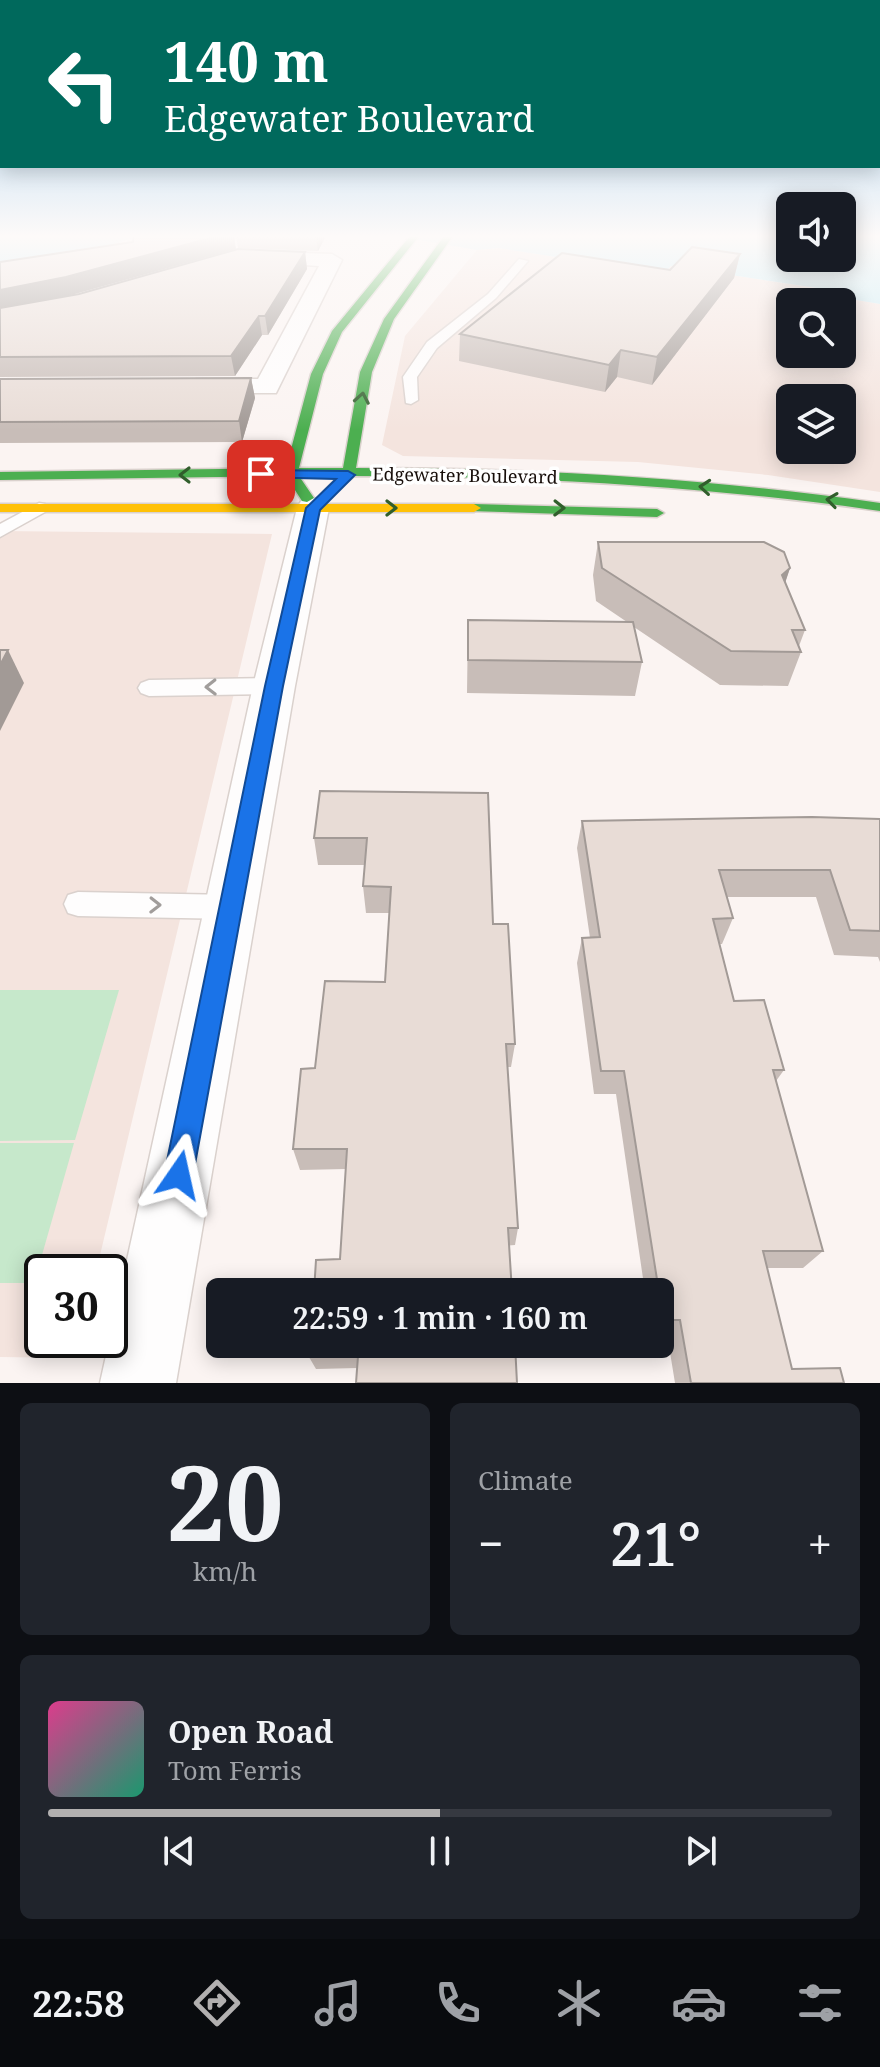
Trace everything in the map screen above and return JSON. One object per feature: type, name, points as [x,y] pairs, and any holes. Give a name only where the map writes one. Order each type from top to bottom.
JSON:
[{"type":"main road","points":[[318,486],[317,374],[337,331],[362,301]]},
{"type":"main road","points":[[318,486],[389,319],[402,301]]},
{"type":"main road","name":"Edgewater Boulevard","points":[[0,476],[318,486],[675,514]]},
{"type":"main road","name":"Edgewater Boulevard","points":[[0,508],[39,508],[318,486],[592,477],[783,493],[880,507]]},
{"type":"street","points":[[169,387],[267,387],[311,301]]},
{"type":"street","points":[[138,1383],[274,686],[318,486]]},
{"type":"lane","points":[[411,400],[410,377],[432,345],[486,301]]},
{"type":"lane","points":[[0,532],[39,508]]},
{"type":"lane","points":[[149,688],[274,686]]},
{"type":"lane","points":[[78,904],[232,907]]},
{"type":"shaded area","points":[[435,301],[776,301],[776,368],[856,368],[856,301],[880,304],[880,492],[768,475],[638,462],[403,456],[382,445],[405,336]]},
{"type":"shaded area","points":[[0,531],[272,534],[100,1254],[24,1254],[24,1357],[0,1357]]},
{"type":"green space","points":[[0,990],[119,990],[75,1140],[0,1141]]},
{"type":"green space","points":[[0,1143],[74,1143],[42,1254],[24,1254],[24,1283],[0,1283]]},
{"type":"building","points":[[42,301],[275,301],[265,316],[259,316],[231,356],[0,357],[0,308]]},
{"type":"building","points":[[502,301],[702,301],[657,357],[621,350],[609,365],[460,334]]},
{"type":"building","points":[[251,378],[239,421],[0,422],[0,379]]},
{"type":"building","points":[[598,542],[764,542],[784,552],[790,568],[782,575],[805,630],[792,630],[801,652],[731,651],[602,568]]},
{"type":"building","points":[[468,620],[633,622],[642,662],[468,660]]},
{"type":"building","points":[[0,650],[8,650],[0,665]]},
{"type":"building","points":[[320,791],[488,793],[493,924],[508,924],[515,1044],[506,1044],[518,1228],[508,1228],[511,1278],[315,1278],[316,1260],[340,1259],[347,1149],[293,1149],[301,1069],[315,1068],[325,981],[385,982],[391,887],[363,886],[367,838],[314,838]]},
{"type":"building","points":[[812,817],[880,819],[880,931],[850,930],[830,870],[719,870],[733,918],[713,919],[734,1001],[764,1000],[784,1070],[773,1070],[823,1251],[763,1251],[792,1369],[840,1368],[844,1383],[691,1383],[680,1320],[674,1320],[674,1278],[657,1278],[624,1071],[601,1071],[582,938],[600,937],[582,821]]},
{"type":"building","points":[[358,1358],[516,1358],[517,1383],[356,1383]]},
{"type":"traffic: fast","points":[[307,498],[291,474],[317,374],[337,331],[362,301]]},
{"type":"traffic: fast","points":[[327,495],[348,475],[366,372],[389,319],[402,301]]},
{"type":"traffic: fast","points":[[0,476],[295,472],[516,474],[699,485],[880,507]]},
{"type":"traffic: fast","points":[[474,508],[657,513]]},
{"type":"traffic: slow","points":[[0,508],[474,508]]},
{"type":"route","points":[[179,1175],[274,686],[313,508],[348,475],[261,474]]}]
